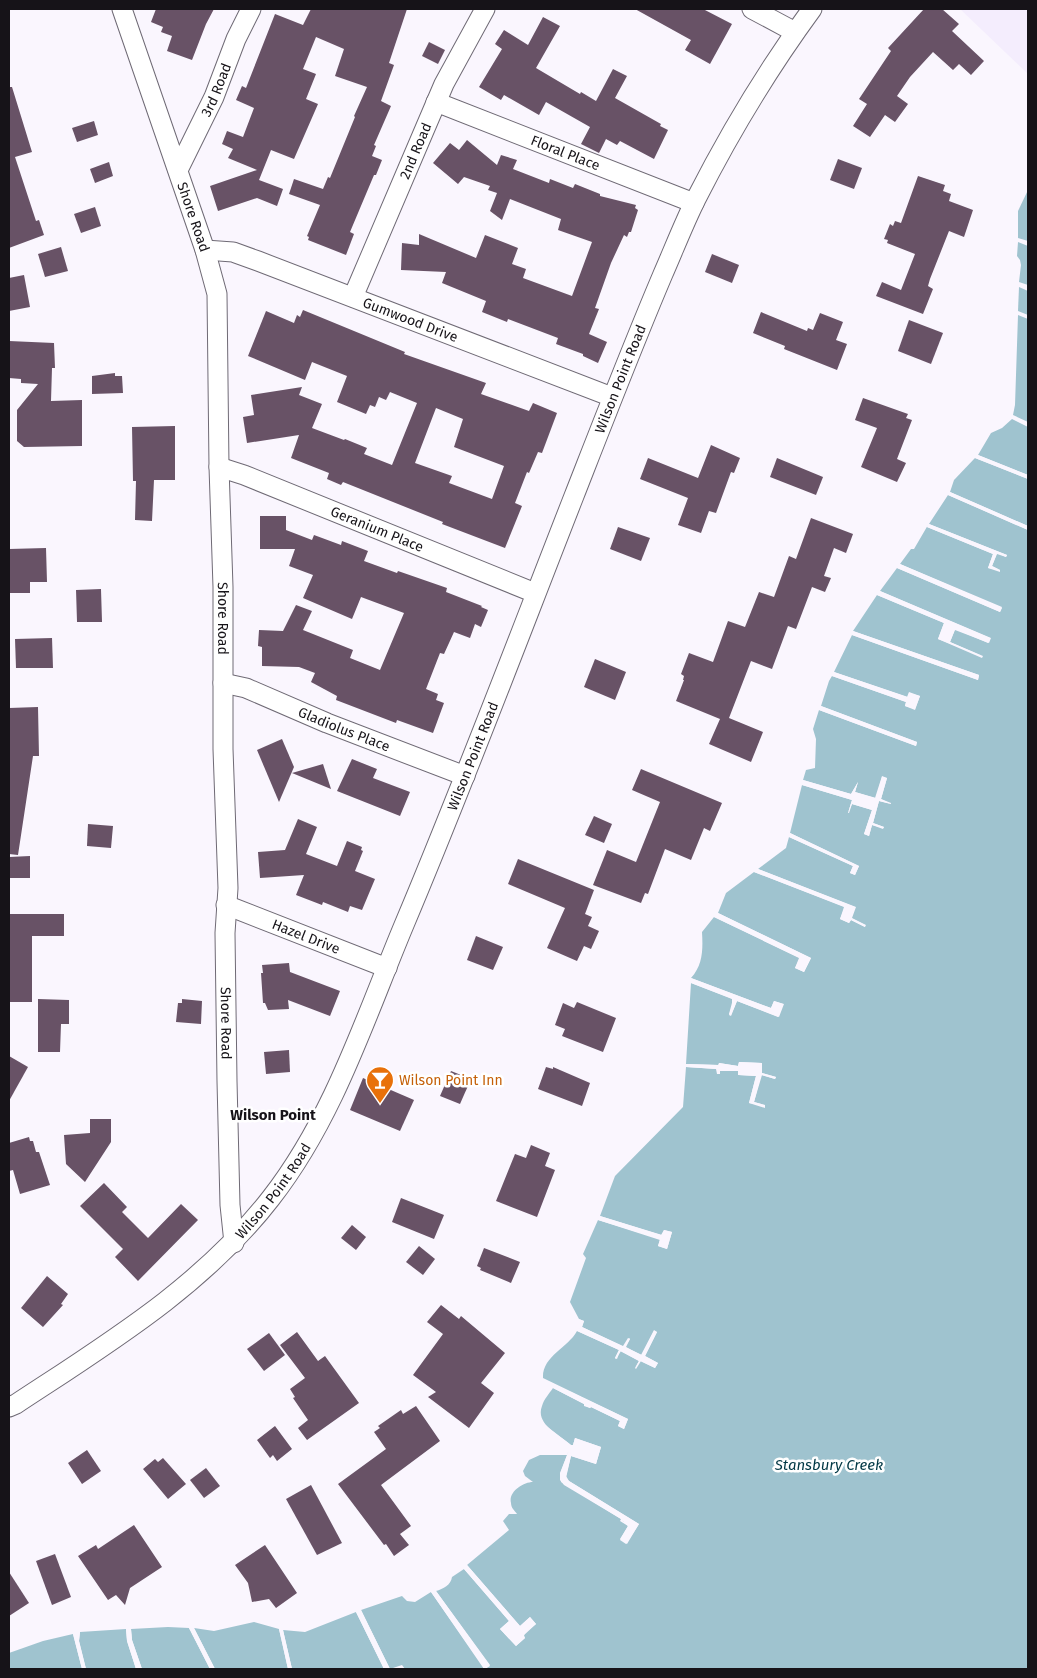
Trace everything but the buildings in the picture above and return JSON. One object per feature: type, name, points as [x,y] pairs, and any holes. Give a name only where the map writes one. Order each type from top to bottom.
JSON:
[{"type":"street","name":"Shore Road","points":[[122,9],[205,250],[217,294],[219,467],[223,587],[223,757],[228,888],[226,905],[227,1082],[230,1205],[234,1243]]},
{"type":"street","name":"3rd Road","points":[[178,170],[214,97],[236,39],[251,9]]},
{"type":"street","name":"2nd Road","points":[[352,297],[436,102],[485,9]]},
{"type":"street","points":[[752,9],[795,32]]},
{"type":"street","name":"Wilson Point Road","points":[[9,1407],[139,1322],[189,1283],[234,1243],[277,1191],[322,1117],[342,1077],[465,776],[612,397],[694,203],[745,107],[812,9]]},
{"type":"street","name":"Floral Place","points":[[436,102],[694,203]]},
{"type":"street","name":"Gumwood Drive","points":[[205,250],[233,252],[612,397]]},
{"type":"street","name":"Geranium Place","points":[[219,467],[535,593]]},
{"type":"street","name":"Gladiolus Place","points":[[223,682],[246,688],[327,723],[465,776]]},
{"type":"street","name":"Hazel Drive","points":[[226,905],[386,968]]},
{"type":"shaded area","points":[[960,9],[1028,9],[1028,74]]},
{"type":"water","points":[[1028,190],[1028,241],[1018,238],[1018,211]]},
{"type":"water","points":[[1018,242],[1028,246],[1028,285],[1019,282],[1021,265],[1017,256]]},
{"type":"water","points":[[1019,287],[1028,291],[1028,315],[1018,311]]},
{"type":"water","points":[[1018,315],[1028,319],[1028,422],[1013,415]]},
{"type":"water","points":[[1012,419],[1028,427],[1028,475],[978,455],[991,433],[1002,428]]},
{"type":"water","points":[[975,458],[1028,479],[1028,526],[950,492],[954,480]]},
{"type":"water","name":"Stansbury Creek","points":[[948,495],[1028,530],[1028,1669],[485,1669],[490,1665],[436,1591],[446,1586],[452,1577],[464,1569],[509,1621],[500,1629],[516,1646],[525,1638],[523,1636],[536,1624],[530,1617],[520,1626],[467,1565],[509,1530],[503,1521],[509,1514],[517,1514],[511,1505],[512,1495],[517,1488],[533,1482],[525,1476],[523,1471],[529,1460],[540,1455],[567,1455],[569,1450],[560,1474],[561,1482],[621,1519],[628,1526],[620,1540],[626,1544],[639,1524],[569,1481],[566,1476],[571,1456],[596,1464],[601,1447],[575,1438],[573,1445],[571,1445],[545,1424],[541,1412],[544,1401],[553,1388],[584,1404],[584,1406],[591,1407],[620,1421],[618,1426],[624,1429],[628,1419],[543,1378],[544,1370],[551,1358],[577,1331],[619,1350],[615,1358],[617,1359],[620,1351],[639,1361],[635,1368],[640,1361],[655,1368],[658,1363],[645,1356],[657,1332],[654,1331],[642,1355],[625,1347],[629,1338],[624,1347],[582,1327],[584,1321],[579,1319],[570,1302],[586,1258],[583,1254],[598,1220],[660,1240],[658,1246],[667,1249],[672,1232],[664,1230],[662,1235],[600,1216],[615,1176],[683,1107],[686,1067],[717,1069],[717,1074],[720,1071],[739,1071],[739,1075],[756,1076],[749,1103],[765,1105],[754,1102],[762,1075],[775,1079],[776,1077],[762,1073],[762,1063],[739,1062],[738,1066],[719,1063],[719,1065],[686,1064],[691,983],[733,999],[729,1014],[731,1015],[737,1001],[778,1017],[783,1004],[774,1001],[771,1008],[691,978],[700,962],[702,932],[714,917],[800,958],[795,968],[804,972],[811,958],[718,913],[726,893],[754,872],[845,907],[840,919],[849,923],[851,920],[865,927],[865,925],[851,918],[855,907],[758,869],[786,848],[789,837],[853,866],[850,873],[855,875],[859,866],[790,833],[802,785],[852,800],[848,813],[852,804],[872,810],[864,834],[869,836],[872,825],[884,827],[873,823],[879,801],[891,804],[881,799],[887,778],[882,777],[876,798],[855,792],[858,782],[851,794],[803,780],[806,770],[815,768],[816,739],[813,729],[819,710],[916,746],[917,742],[821,706],[832,676],[906,702],[905,706],[915,709],[920,696],[909,693],[908,697],[834,672],[852,635],[978,680],[979,675],[853,631],[877,595],[944,623],[938,639],[982,656],[950,642],[955,629],[988,643],[990,638],[880,591],[897,568],[1000,612],[1002,607],[900,564],[911,549],[914,549],[928,525],[927,527],[993,554],[988,568],[1000,570],[992,566],[997,553],[1006,557],[1007,555],[929,524]]},
{"type":"water","points":[[431,1592],[484,1669],[405,1669],[402,1665],[390,1669],[361,1610],[402,1596],[407,1601],[415,1602]]},
{"type":"water","points":[[356,1612],[384,1669],[292,1669],[283,1630],[305,1632]]},
{"type":"water","points":[[254,1622],[279,1629],[288,1669],[215,1669],[194,1628],[214,1631]]},
{"type":"water","points":[[189,1628],[210,1669],[142,1669],[132,1640],[131,1629]]},
{"type":"water","points":[[126,1629],[127,1641],[136,1669],[86,1669],[79,1641],[80,1632]]},
{"type":"water","points":[[73,1634],[82,1669],[9,1669],[9,1653],[43,1641]]},
{"type":"pier","points":[[978,455],[1028,475],[1028,479],[975,458]]},
{"type":"pier","points":[[950,492],[1028,526],[1028,530],[948,495]]},
{"type":"pier","points":[[929,524],[1007,555],[1006,557],[997,554],[992,566],[1000,570],[1000,572],[988,568],[993,554],[927,527]]},
{"type":"pier","points":[[900,564],[1002,608],[1000,612],[897,568]]},
{"type":"pier","points":[[880,591],[991,638],[989,643],[955,630],[950,642],[983,656],[982,658],[938,639],[944,623],[877,595]]},
{"type":"pier","points":[[853,631],[979,675],[978,680],[852,635]]},
{"type":"pier","points":[[834,672],[907,697],[909,692],[920,696],[915,710],[905,706],[906,702],[832,676]]},
{"type":"pier","points":[[821,706],[917,742],[916,746],[819,710]]},
{"type":"pier","points":[[882,776],[887,778],[881,799],[891,804],[879,801],[873,823],[884,827],[883,829],[872,825],[869,836],[864,834],[872,810],[852,804],[848,813],[852,800],[802,785],[802,783],[853,798],[854,802],[874,809],[877,801],[855,795],[851,797],[802,782],[803,780],[851,794],[858,782],[855,792],[875,798]]},
{"type":"pier","points":[[790,833],[859,866],[855,875],[850,873],[853,866],[789,837]]},
{"type":"pier","points":[[758,869],[856,907],[852,918],[866,925],[865,927],[851,920],[849,923],[840,919],[844,907],[754,872]]},
{"type":"pier","points":[[718,913],[811,958],[804,972],[795,968],[799,958],[714,917]],"holes":[[[801,956],[807,959],[803,969],[799,967],[802,959]]]},
{"type":"pier","points":[[691,978],[771,1008],[774,1001],[784,1004],[779,1017],[737,1001],[731,1016],[729,1015],[732,999],[691,983],[691,981],[777,1014],[780,1006],[776,1004],[771,1011],[691,980]]},
{"type":"pier","points":[[739,1062],[762,1063],[762,1073],[776,1077],[775,1079],[761,1075],[754,1102],[765,1105],[765,1108],[749,1103],[756,1076],[738,1075],[738,1071],[728,1070],[720,1071],[720,1074],[717,1074],[716,1069],[686,1067],[686,1064],[718,1065],[719,1063],[738,1066]],"holes":[[[741,1064],[760,1065],[759,1074],[755,1089],[758,1075],[741,1073],[739,1068]]]},
{"type":"pier","points":[[600,1216],[661,1235],[664,1230],[672,1232],[667,1249],[658,1246],[660,1239],[598,1220]]},
{"type":"pier","points":[[576,1318],[584,1321],[582,1327],[623,1346],[628,1338],[630,1339],[626,1347],[641,1355],[654,1330],[657,1332],[645,1356],[658,1363],[655,1368],[641,1361],[636,1369],[639,1361],[621,1351],[616,1359],[619,1350],[575,1330],[580,1328],[581,1323]]},
{"type":"pier","points":[[543,1379],[628,1419],[624,1429],[618,1426],[620,1421],[584,1405],[553,1388]]},
{"type":"pier","points":[[540,1421],[571,1445],[573,1445],[575,1438],[601,1447],[596,1464],[571,1456],[566,1478],[639,1524],[627,1544],[620,1539],[628,1526],[620,1521],[621,1519],[564,1485],[560,1480],[560,1473],[569,1450],[567,1448],[571,1449],[570,1454],[594,1461],[598,1449],[577,1441],[574,1447],[570,1447],[542,1425]],"holes":[[[566,1464],[563,1477],[568,1483],[636,1524],[626,1540],[623,1539],[630,1525],[623,1521],[622,1517],[565,1483],[563,1481],[562,1474]]]},
{"type":"pier","points":[[467,1565],[520,1626],[530,1617],[536,1624],[526,1632],[525,1638],[516,1646],[500,1629],[509,1621],[464,1569],[466,1568],[511,1620],[511,1623],[504,1629],[516,1643],[532,1624],[530,1621],[521,1628],[518,1628],[466,1567]]},
{"type":"pier","points":[[436,1591],[490,1666],[485,1669],[431,1592],[433,1592],[485,1666],[487,1665],[434,1592]]},
{"type":"pier","points":[[361,1610],[390,1669],[384,1669],[356,1612]]},
{"type":"pier","points":[[189,1628],[194,1628],[215,1669],[210,1669]]},
{"type":"pier","points":[[126,1629],[131,1629],[132,1640],[142,1669],[136,1669],[127,1641]]},
{"type":"pier","points":[[279,1629],[283,1630],[292,1669],[288,1669]]},
{"type":"pier","points":[[80,1632],[79,1641],[86,1669],[82,1669],[73,1634],[77,1638],[77,1633]]},
{"type":"place","name":"Wilson Point Inn","points":[[380,1104]]},
{"type":"district","name":"Wilson Point","points":[[273,1115]]}]
